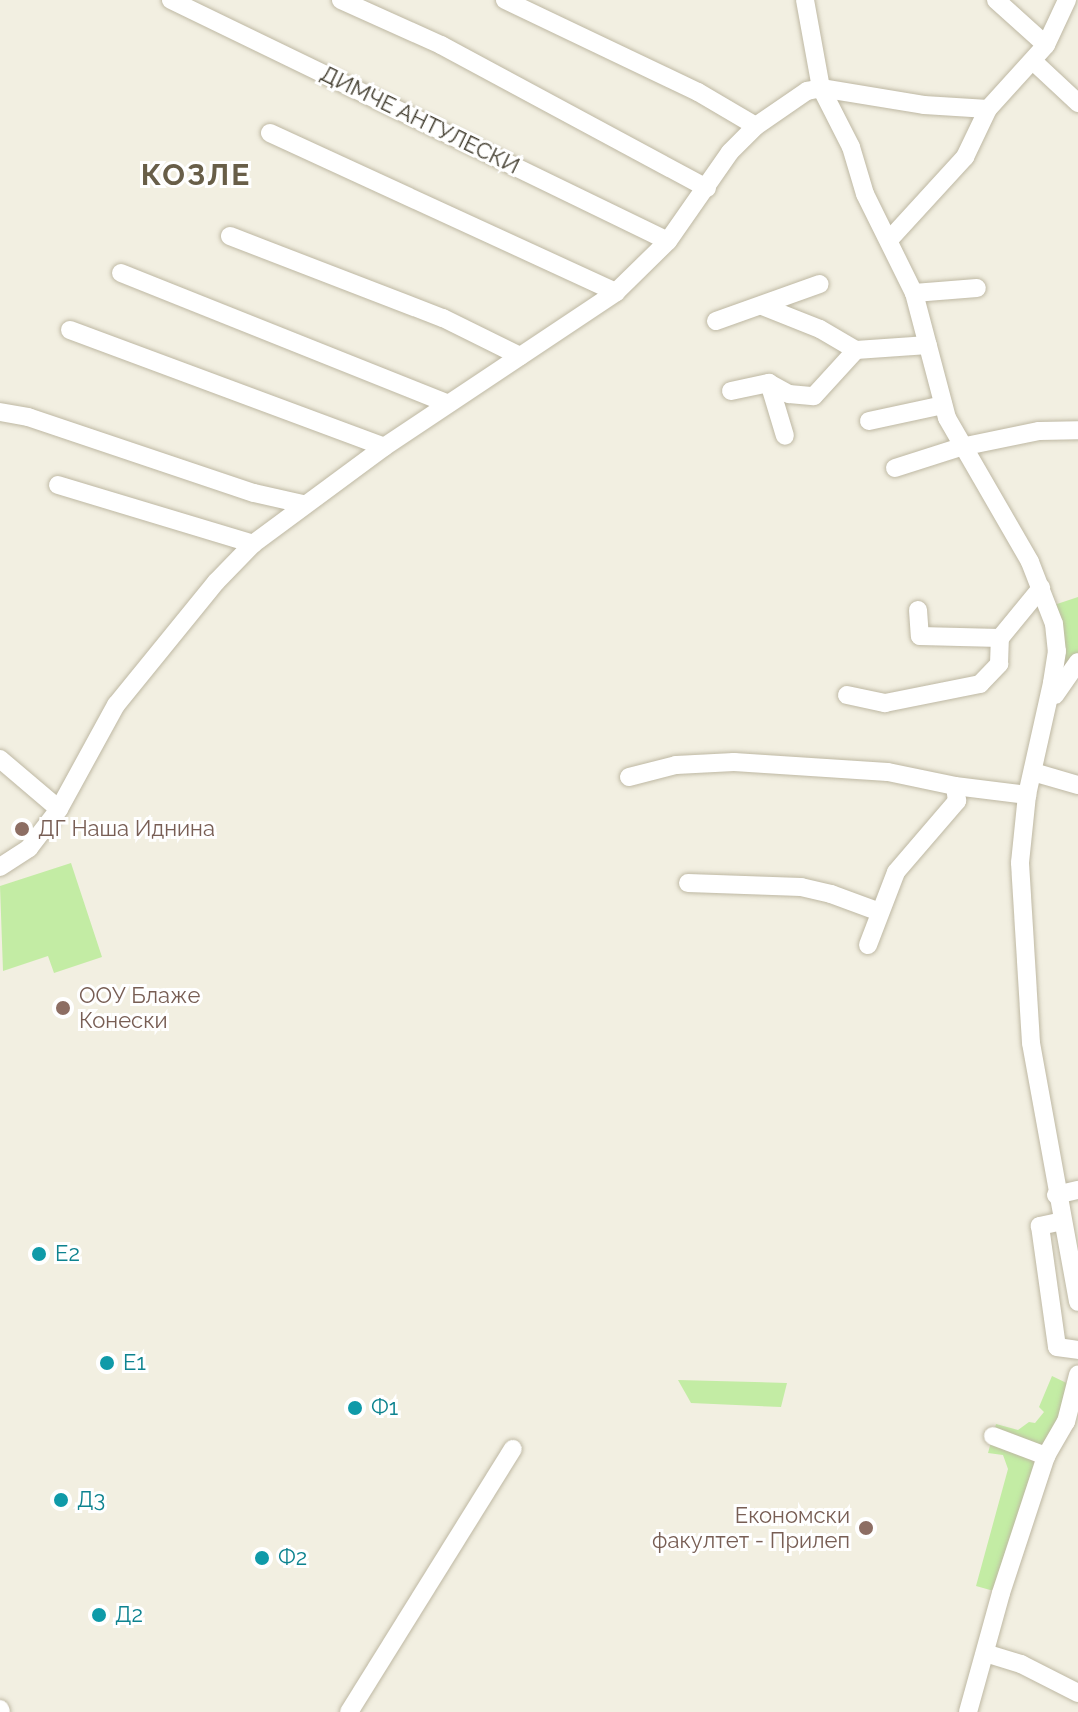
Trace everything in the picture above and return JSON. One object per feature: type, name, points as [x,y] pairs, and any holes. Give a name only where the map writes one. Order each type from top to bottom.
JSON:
[{"type":"street","name":"ДИМЧЕ АНТУЛЕСКИ","points":[[171,0],[668,241]]},
{"type":"street","points":[[341,0],[441,45],[707,188]]},
{"type":"street","points":[[505,0],[698,92],[756,126]]},
{"type":"street","points":[[805,0],[821,88],[851,147],[865,194],[914,293],[943,405],[961,447],[1041,588],[1054,624],[1057,651],[1027,795],[1020,863],[1031,1043],[1056,1195],[1078,1302]]},
{"type":"street","points":[[996,0],[1046,45]]},
{"type":"street","points":[[889,240],[965,157],[988,109],[1046,45],[1067,0]]},
{"type":"street","points":[[1033,61],[1078,103]]},
{"type":"street","points":[[0,867],[29,848],[59,809],[116,705],[216,582],[253,544],[384,447],[616,292],[668,241],[730,152],[756,126],[807,91],[821,88],[924,105],[988,109]]},
{"type":"street","points":[[270,133],[616,292]]},
{"type":"street","points":[[230,236],[443,318],[520,356]]},
{"type":"street","points":[[121,273],[448,404]]},
{"type":"street","points":[[716,321],[820,284]]},
{"type":"street","points":[[914,293],[977,288]]},
{"type":"street","points":[[762,306],[820,329],[856,350],[928,345]]},
{"type":"street","points":[[70,330],[384,447]]},
{"type":"street","points":[[731,391],[769,383],[789,394],[814,396],[856,350]]},
{"type":"street","points":[[769,383],[785,436]]},
{"type":"street","points":[[869,421],[943,405]]},
{"type":"street","points":[[0,412],[28,417],[254,493],[303,504]]},
{"type":"street","points":[[895,468],[961,447],[1039,431],[1078,430]]},
{"type":"street","points":[[58,485],[253,544]]},
{"type":"street","points":[[847,695],[885,703],[980,684],[999,664],[1000,638],[1041,588]]},
{"type":"street","points":[[918,610],[920,636],[1000,638]]},
{"type":"street","points":[[1046,709],[1078,662]]},
{"type":"street","points":[[0,759],[59,809]]},
{"type":"street","points":[[629,777],[676,765],[734,762],[888,772],[955,786],[1027,795]]},
{"type":"street","points":[[1033,772],[1078,785]]},
{"type":"street","points":[[868,945],[896,872],[957,801],[955,786]]},
{"type":"street","points":[[688,883],[801,887],[880,912]]},
{"type":"street","points":[[1056,1195],[1078,1190]]},
{"type":"street","points":[[1063,1221],[1040,1226],[1057,1347],[1078,1350]]},
{"type":"street","points":[[968,1712],[1046,1456],[1072,1425],[1078,1384]]},
{"type":"street","points":[[993,1436],[1046,1456]]},
{"type":"street","points":[[349,1712],[513,1449]]},
{"type":"street","points":[[985,1653],[1021,1664],[1078,1693]]},
{"type":"green space","points":[[1078,597],[1078,662],[1052,683],[1048,607]]},
{"type":"green space","points":[[71,863],[102,957],[54,973],[48,956],[3,971],[0,886]]},
{"type":"green space","points":[[1052,1376],[1077,1388],[1001,1593],[976,1586],[1008,1469],[1003,1455],[988,1453],[996,1424],[1018,1430],[1029,1422],[1035,1423],[1044,1412],[1039,1407]]},
{"type":"green space","points":[[678,1380],[787,1383],[781,1407],[691,1403]]},
{"type":"place","name":"ДГ Наша Иднина","points":[[22,829]]},
{"type":"place","name":"ООУ Блаже Конески","points":[[63,1008]]},
{"type":"place","name":"Е2","points":[[39,1254]]},
{"type":"place","name":"Е1","points":[[107,1363]]},
{"type":"place","name":"Ф1","points":[[355,1408]]},
{"type":"place","name":"Д3","points":[[61,1500]]},
{"type":"place","name":"Економски факултет - Прилеп","points":[[866,1528]]},
{"type":"place","name":"Ф2","points":[[262,1558]]},
{"type":"place","name":"Д2","points":[[99,1615]]},
{"type":"district","name":"КОЗЛЕ","points":[[196,175]]}]
